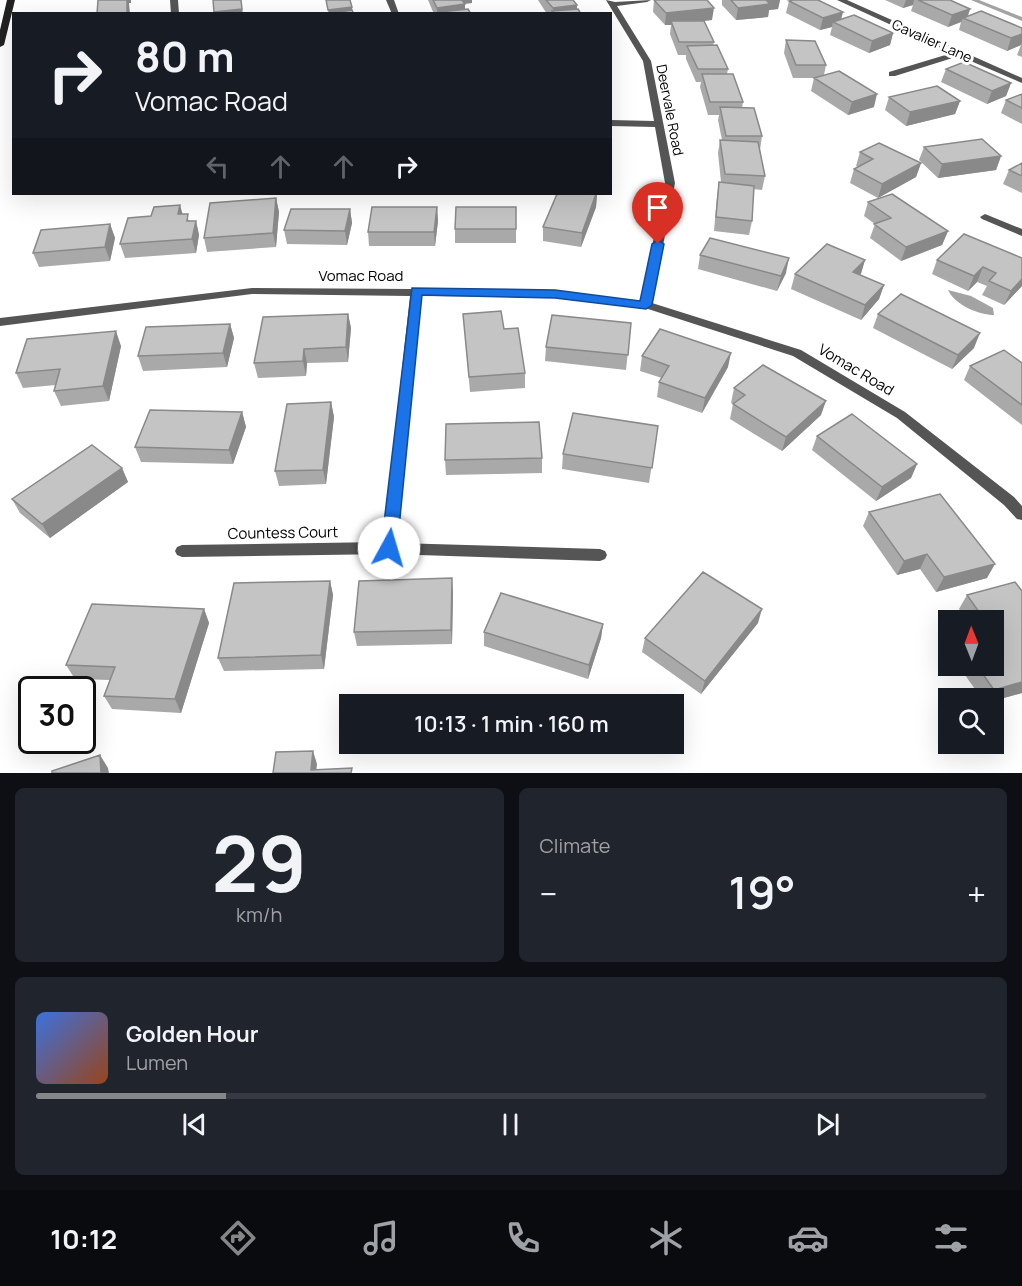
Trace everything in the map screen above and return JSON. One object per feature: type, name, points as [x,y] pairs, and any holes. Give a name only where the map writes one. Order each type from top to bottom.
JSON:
[{"type":"main road","points":[[0,45],[11,0]]},
{"type":"street","points":[[611,2],[647,0]]},
{"type":"street","name":"Cavalier Lane","points":[[841,0],[1022,81]]},
{"type":"street","name":"Deervale Road","points":[[611,2],[647,61],[670,183],[646,305]]},
{"type":"street","points":[[892,74],[959,53]]},
{"type":"street","points":[[612,123],[658,124]]},
{"type":"street","points":[[985,217],[1022,233]]},
{"type":"street","name":"Vomac Road","points":[[0,322],[252,291],[555,294],[646,305],[797,353],[902,415],[1016,499],[1022,515]]},
{"type":"street","points":[[389,548],[416,291]]},
{"type":"street","name":"Countess Court","points":[[182,551],[389,548],[600,555]]},
{"type":"shaded area","points":[[948,290],[971,296],[993,308],[994,315],[981,313],[962,305]]},
{"type":"building","points":[[98,0],[127,0],[127,12],[97,12]]},
{"type":"building","points":[[213,0],[241,0],[242,9],[214,12]]},
{"type":"building","points":[[326,0],[350,0],[352,7],[328,10]]},
{"type":"building","points":[[433,0],[462,0],[465,4],[437,8]]},
{"type":"building","points":[[546,0],[573,0],[577,5],[553,8]]},
{"type":"building","points":[[654,0],[707,0],[714,8],[666,13]]},
{"type":"building","points":[[731,0],[766,0],[770,4],[738,8]]},
{"type":"building","points":[[818,0],[843,12],[823,18],[789,1]]},
{"type":"building","points":[[918,0],[950,0],[970,9],[952,15]]},
{"type":"building","points":[[468,9],[470,12],[440,12]]},
{"type":"building","points":[[578,9],[580,12],[552,12]]},
{"type":"building","points":[[981,11],[1022,28],[1022,34],[1011,38],[963,18]]},
{"type":"building","points":[[854,15],[893,33],[872,41],[833,22]]},
{"type":"building","points":[[671,21],[704,21],[714,42],[679,42]]},
{"type":"building","points":[[786,40],[815,41],[826,65],[796,65]]},
{"type":"building","points":[[717,45],[728,69],[698,69],[687,46]]},
{"type":"building","points":[[964,62],[1011,83],[992,91],[946,69]]},
{"type":"building","points":[[839,71],[877,94],[852,102],[814,78]]},
{"type":"building","points":[[702,74],[733,74],[743,102],[710,102]]},
{"type":"building","points":[[937,86],[960,101],[910,112],[889,97]]},
{"type":"building","points":[[1022,94],[1022,108],[1006,100]]},
{"type":"building","points":[[720,107],[754,108],[762,136],[726,136]]},
{"type":"building","points":[[982,139],[1001,156],[942,164],[924,147]]},
{"type":"building","points":[[720,140],[758,142],[765,176],[725,174]]},
{"type":"building","points":[[879,143],[921,163],[882,184],[854,169],[873,159],[860,152]]},
{"type":"building","points":[[1022,163],[1022,176],[1009,170]]},
{"type":"building","points":[[719,182],[754,186],[752,221],[716,217]]},
{"type":"building","points":[[892,194],[948,231],[906,247],[874,224],[891,218],[868,202]]},
{"type":"building","points":[[557,195],[596,195],[582,233],[543,227]]},
{"type":"building","points":[[276,198],[273,233],[204,238],[210,203]]},
{"type":"building","points":[[180,205],[178,214],[188,214],[187,221],[196,221],[192,239],[120,244],[128,218],[151,216],[154,207]]},
{"type":"building","points":[[372,207],[437,207],[434,232],[368,232]]},
{"type":"building","points":[[456,207],[516,207],[516,229],[455,229]]},
{"type":"building","points":[[291,209],[350,209],[345,231],[284,230]]},
{"type":"building","points":[[110,224],[105,247],[33,253],[41,230]]},
{"type":"building","points":[[964,234],[1022,258],[1022,279],[1011,291],[989,281],[996,273],[983,267],[974,276],[937,260]]},
{"type":"building","points":[[710,238],[789,258],[781,276],[700,255]]},
{"type":"building","points":[[827,244],[865,260],[853,272],[884,285],[865,305],[795,274]]},
{"type":"building","points":[[901,294],[980,333],[958,355],[878,314]]},
{"type":"building","points":[[501,311],[504,329],[518,328],[525,373],[469,377],[463,314]]},
{"type":"building","points":[[348,314],[346,347],[304,349],[303,361],[254,363],[263,317]]},
{"type":"building","points":[[552,315],[631,323],[628,355],[546,347]]},
{"type":"building","points":[[230,324],[223,353],[138,356],[146,327]]},
{"type":"building","points":[[660,329],[731,353],[705,398],[659,382],[669,366],[642,356]]},
{"type":"building","points":[[116,331],[103,386],[54,391],[60,369],[16,373],[27,339]]},
{"type":"building","points":[[1004,350],[1022,363],[1022,405],[970,366]]},
{"type":"building","points":[[763,365],[826,401],[786,437],[733,404],[745,395],[734,388]]},
{"type":"building","points":[[331,402],[323,470],[275,471],[287,404]]},
{"type":"building","points":[[150,410],[242,412],[229,450],[135,447]]},
{"type":"building","points":[[573,413],[658,426],[652,468],[563,454]]},
{"type":"building","points":[[852,414],[917,464],[882,487],[817,436]]},
{"type":"building","points":[[539,422],[542,458],[445,460],[446,424]]},
{"type":"building","points":[[92,445],[122,468],[42,524],[12,499]]},
{"type":"building","points":[[940,494],[995,564],[944,577],[927,554],[904,561],[869,512]]},
{"type":"building","points":[[703,572],[762,609],[705,681],[645,638]]},
{"type":"building","points":[[452,578],[451,630],[354,632],[359,581]]},
{"type":"building","points":[[330,581],[321,655],[218,658],[234,583]]},
{"type":"building","points":[[1015,582],[1022,591],[1022,682],[993,688],[984,676],[1004,676],[1004,610],[978,610],[967,595]]},
{"type":"building","points":[[501,593],[603,624],[589,665],[484,632]]},
{"type":"building","points":[[92,604],[204,609],[175,699],[104,696],[115,667],[66,665]]},
{"type":"building","points":[[313,751],[311,770],[352,768],[351,773],[273,773],[276,752]]},
{"type":"building","points":[[100,755],[101,773],[52,773],[52,771]]},
{"type":"waterway","points":[[974,0],[1022,19]]},
{"type":"route","points":[[389,548],[416,291],[555,294],[646,305],[658,244]]}]
